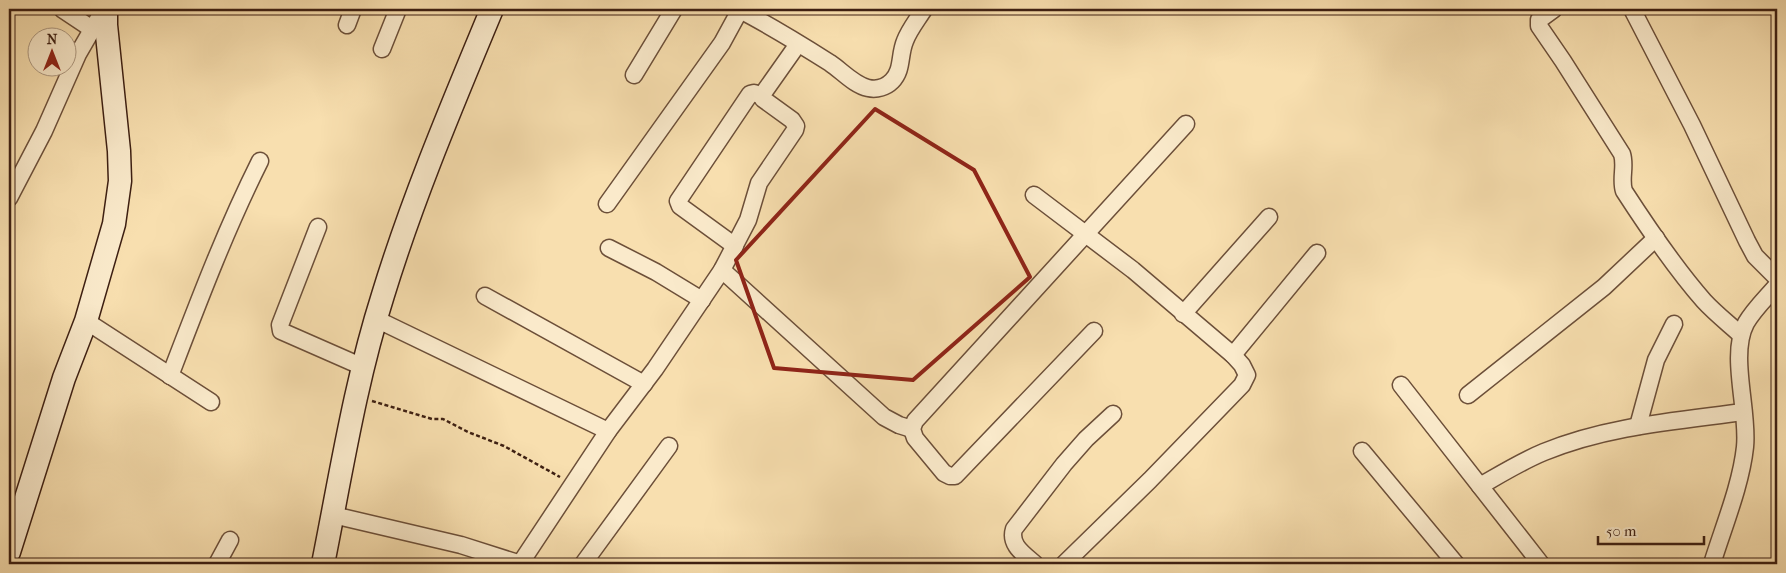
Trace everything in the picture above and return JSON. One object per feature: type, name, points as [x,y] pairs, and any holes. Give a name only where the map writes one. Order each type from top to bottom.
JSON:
[{"type":"street","points":[[62,9],[92,29]]},
{"type":"street","points":[[9,198],[44,131],[78,54],[105,9]]},
{"type":"street","points":[[9,552],[64,378],[86,321],[114,224],[120,181],[119,151],[105,9]]},
{"type":"street","points":[[347,25],[353,9]]},
{"type":"street","points":[[382,49],[398,9]]},
{"type":"street","points":[[323,564],[356,397],[376,319],[413,204],[492,9]]},
{"type":"street","points":[[634,75],[674,9]]},
{"type":"street","points":[[607,204],[744,10],[830,64],[856,83],[866,88],[880,88],[888,85],[898,72],[904,42],[924,9]]},
{"type":"street","points":[[1554,9],[1539,20],[1539,26],[1622,154],[1624,162],[1622,184],[1624,191],[1656,238],[1704,301],[1741,335]]},
{"type":"street","points":[[1632,9],[1692,125],[1747,241],[1775,285],[1750,318],[1741,335],[1739,355],[1745,442],[1742,466],[1712,564]]},
{"type":"street","points":[[762,96],[798,44]]},
{"type":"street","points":[[333,515],[461,545],[520,564],[608,431],[644,384],[722,270],[735,246],[748,220],[759,183],[795,128],[795,123],[792,120],[763,99],[762,96],[754,93],[750,94],[678,201],[680,206],[735,246]]},
{"type":"street","points":[[1094,331],[955,476],[944,473],[915,438],[912,429],[915,421],[1186,124]]},
{"type":"street","points":[[170,376],[214,260],[260,161]]},
{"type":"street","points":[[1034,195],[1133,270],[1233,355],[1246,372],[1246,378],[1242,385],[1150,480],[1064,564]]},
{"type":"street","points":[[1183,314],[1269,217]]},
{"type":"street","points":[[318,227],[280,325],[281,331],[363,367]]},
{"type":"street","points":[[1468,395],[1604,287],[1656,238]]},
{"type":"street","points":[[609,248],[656,272],[702,300]]},
{"type":"street","points":[[1233,355],[1317,253]]},
{"type":"street","points":[[722,270],[884,417],[899,426],[912,429]]},
{"type":"street","points":[[485,296],[644,384]]},
{"type":"street","points":[[376,319],[608,431]]},
{"type":"street","points":[[86,321],[211,402]]},
{"type":"street","points":[[1638,426],[1656,360],[1674,324]]},
{"type":"street","points":[[1401,385],[1541,564]]},
{"type":"street","points":[[1480,486],[1543,452],[1582,439],[1638,426],[1743,412]]},
{"type":"street","points":[[1035,564],[1016,546],[1012,535],[1017,523],[1086,439],[1113,414]]},
{"type":"street","points":[[583,564],[669,446]]},
{"type":"street","points":[[1362,451],[1456,564]]},
{"type":"street","points":[[217,564],[230,540]]},
{"type":"path","points":[[356,397],[432,419],[443,419],[468,432],[504,446],[573,484]]},
{"type":"highlighted area","points":[[875,109],[974,170],[1030,277],[913,380],[774,368],[736,260]]}]
